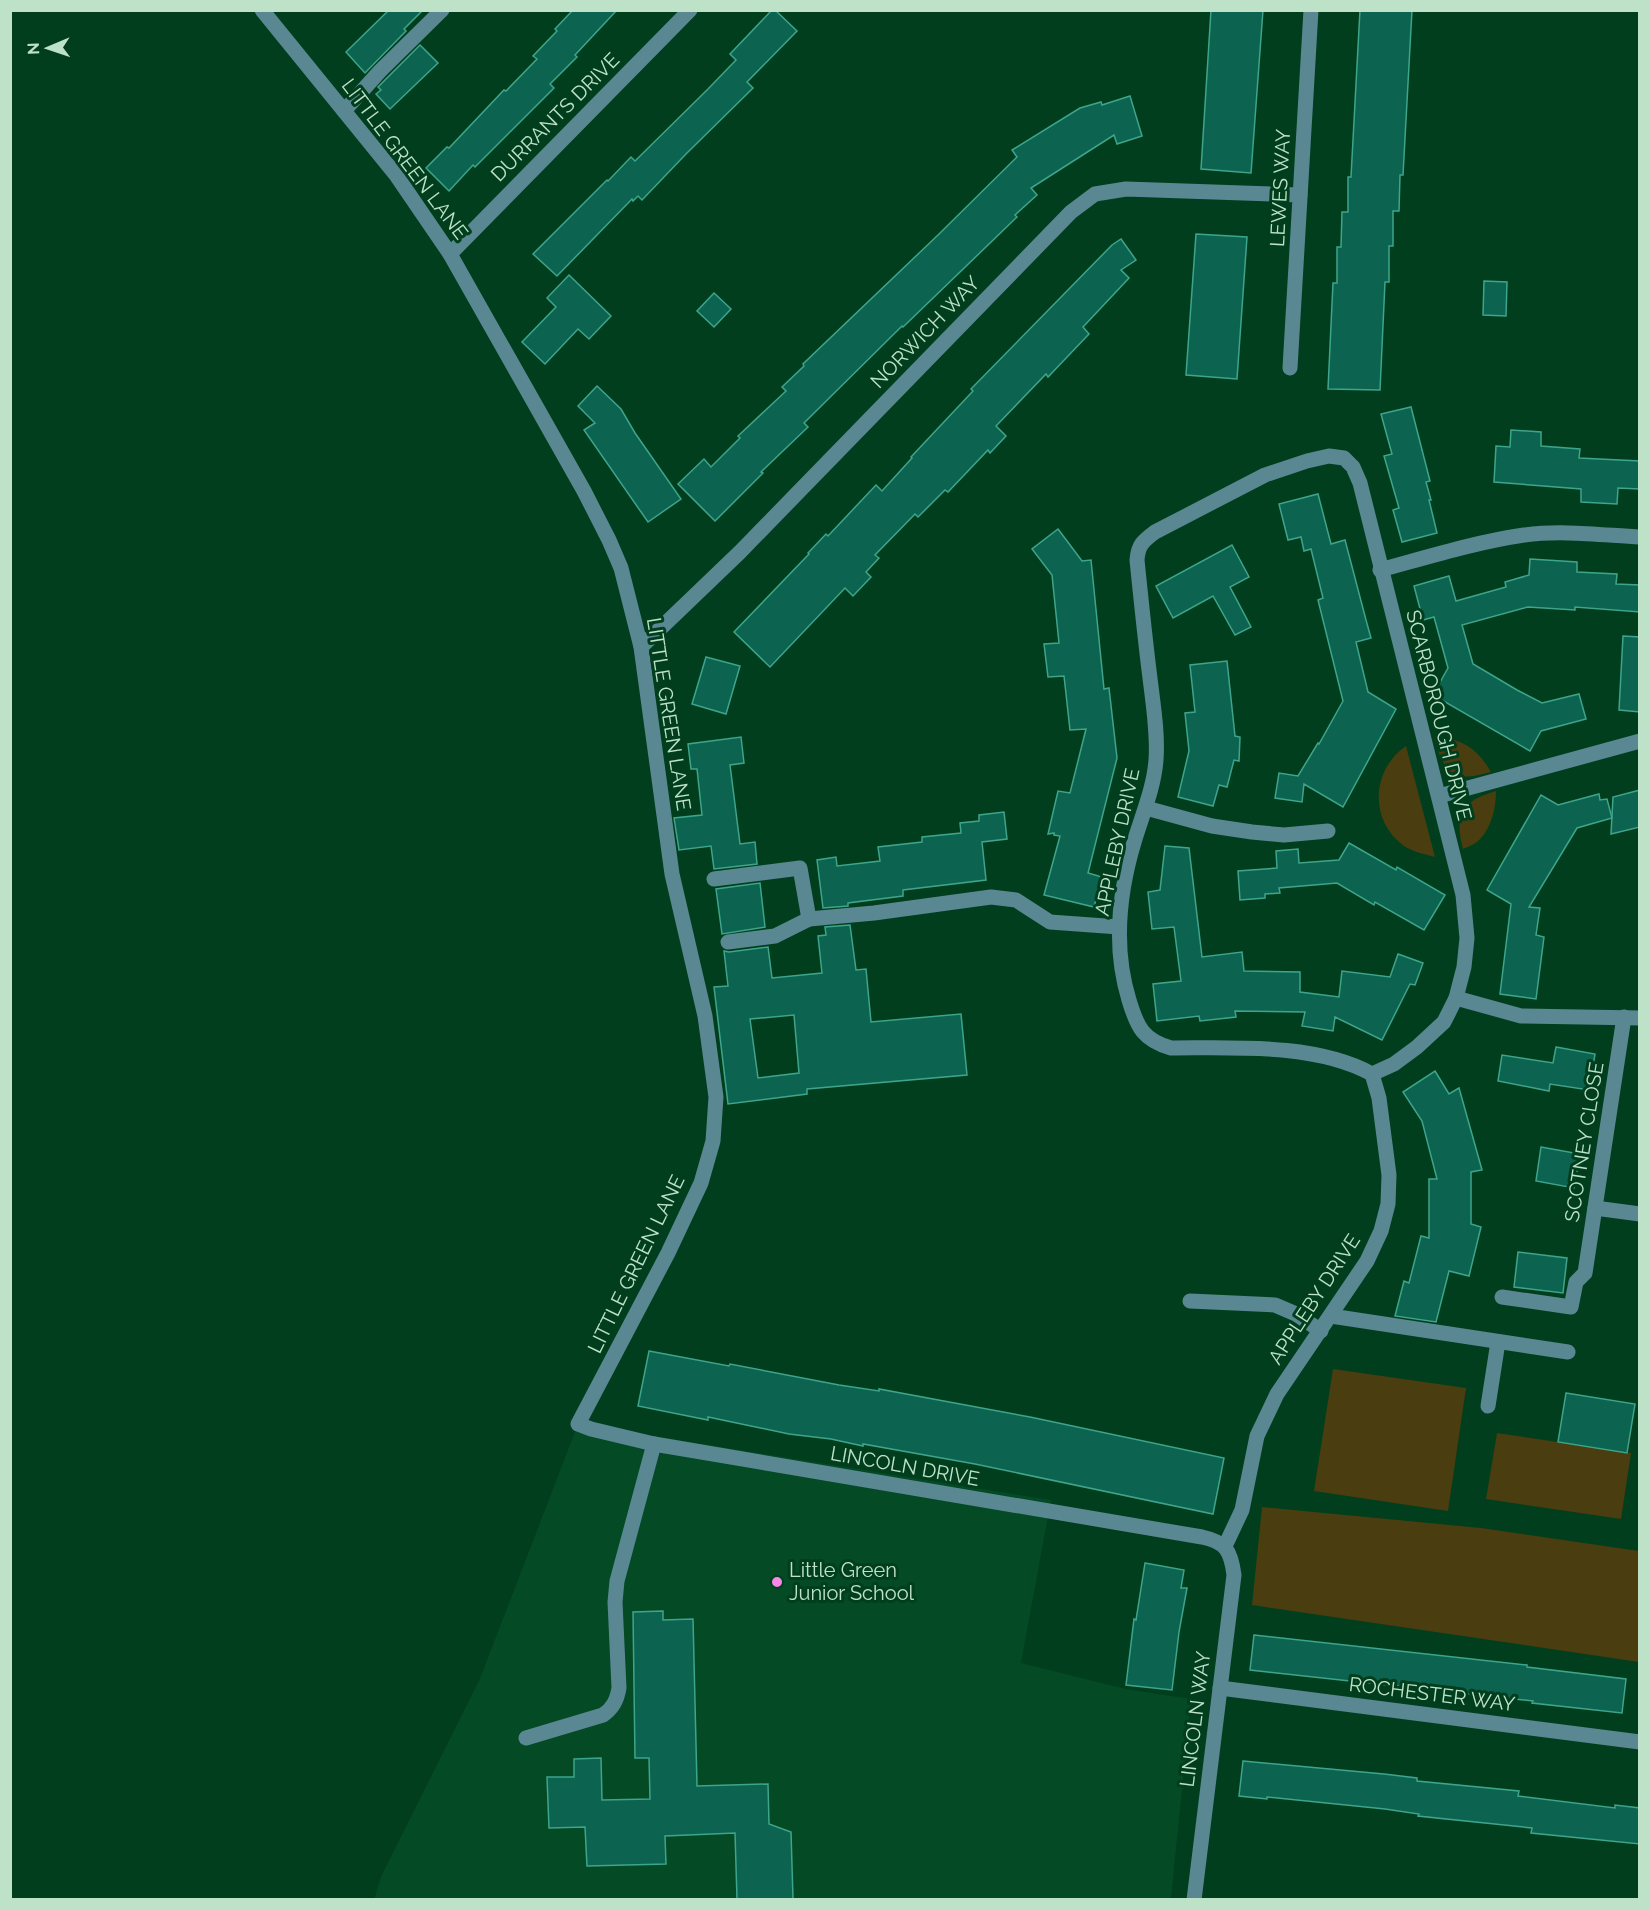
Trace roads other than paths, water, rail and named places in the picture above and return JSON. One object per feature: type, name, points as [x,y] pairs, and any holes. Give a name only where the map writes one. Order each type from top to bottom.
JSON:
[{"type":"street","name":"LITTLE GREEN LANE","points":[[262,10],[396,175],[450,254],[609,540],[621,568],[641,647],[672,874],[705,1016],[716,1097],[713,1141],[701,1183],[668,1253],[578,1424]]},
{"type":"street","points":[[344,111],[380,71],[442,10]]},
{"type":"street","name":"DURRANTS DRIVE","points":[[450,254],[690,10]]},
{"type":"street","name":"LEWES WAY","points":[[1290,368],[1311,10]]},
{"type":"street","name":"NORWICH WAY","points":[[641,647],[740,552],[1071,212],[1095,194],[1126,189],[1300,195]]},
{"type":"street","name":"SCARBOROUGH DRIVE","points":[[1226,494],[1265,475],[1329,456],[1344,458],[1353,467],[1360,483],[1380,570],[1439,796],[1463,895],[1467,938],[1464,967],[1455,998],[1444,1022],[1418,1047],[1394,1064],[1372,1074]]},
{"type":"street","name":"APPLEBY DRIVE","points":[[1225,1546],[1242,1509],[1257,1436],[1277,1394],[1367,1261],[1382,1232],[1388,1204],[1389,1175],[1379,1098],[1372,1074],[1355,1065],[1265,1048],[1171,1048],[1157,1044],[1143,1034],[1134,1017],[1124,984],[1119,927],[1125,882],[1135,840],[1146,808],[1156,760],[1155,726],[1137,549],[1155,532],[1226,494]]},
{"type":"street","points":[[1380,570],[1486,542],[1526,535],[1576,533],[1640,537]]},
{"type":"street","points":[[1439,796],[1640,741]]},
{"type":"street","points":[[1146,808],[1212,826],[1242,830],[1284,835],[1328,831]]},
{"type":"street","points":[[714,879],[800,868],[809,919]]},
{"type":"street","points":[[728,942],[775,936],[809,919],[991,897],[1016,900],[1050,922],[1119,927]]},
{"type":"street","points":[[1455,998],[1521,1016],[1632,1018]]},
{"type":"street","name":"SCOTNEY CLOSE","points":[[1502,1297],[1571,1307],[1576,1282],[1585,1273],[1595,1208],[1632,1018]]},
{"type":"street","points":[[1595,1208],[1640,1214]]},
{"type":"street","points":[[1190,1301],[1275,1305],[1296,1314],[1321,1331]]},
{"type":"street","points":[[1331,1316],[1568,1352]]},
{"type":"street","points":[[1488,1406],[1498,1341]]},
{"type":"street","name":"LINCOLN DRIVE","points":[[578,1424],[591,1430],[654,1444],[1191,1535],[1214,1540],[1225,1546]]},
{"type":"street","points":[[526,1738],[603,1715],[611,1710],[617,1700],[619,1688],[615,1602],[617,1581],[654,1444]]},
{"type":"street","name":"LINCOLN WAY","points":[[1194,1899],[1234,1575],[1232,1559],[1225,1546]]},
{"type":"street","name":"ROCHESTER WAY","points":[[1220,1688],[1640,1742]]},
{"type":"place","name":"Little Green Junior School","points":[[777,1582]]}]
